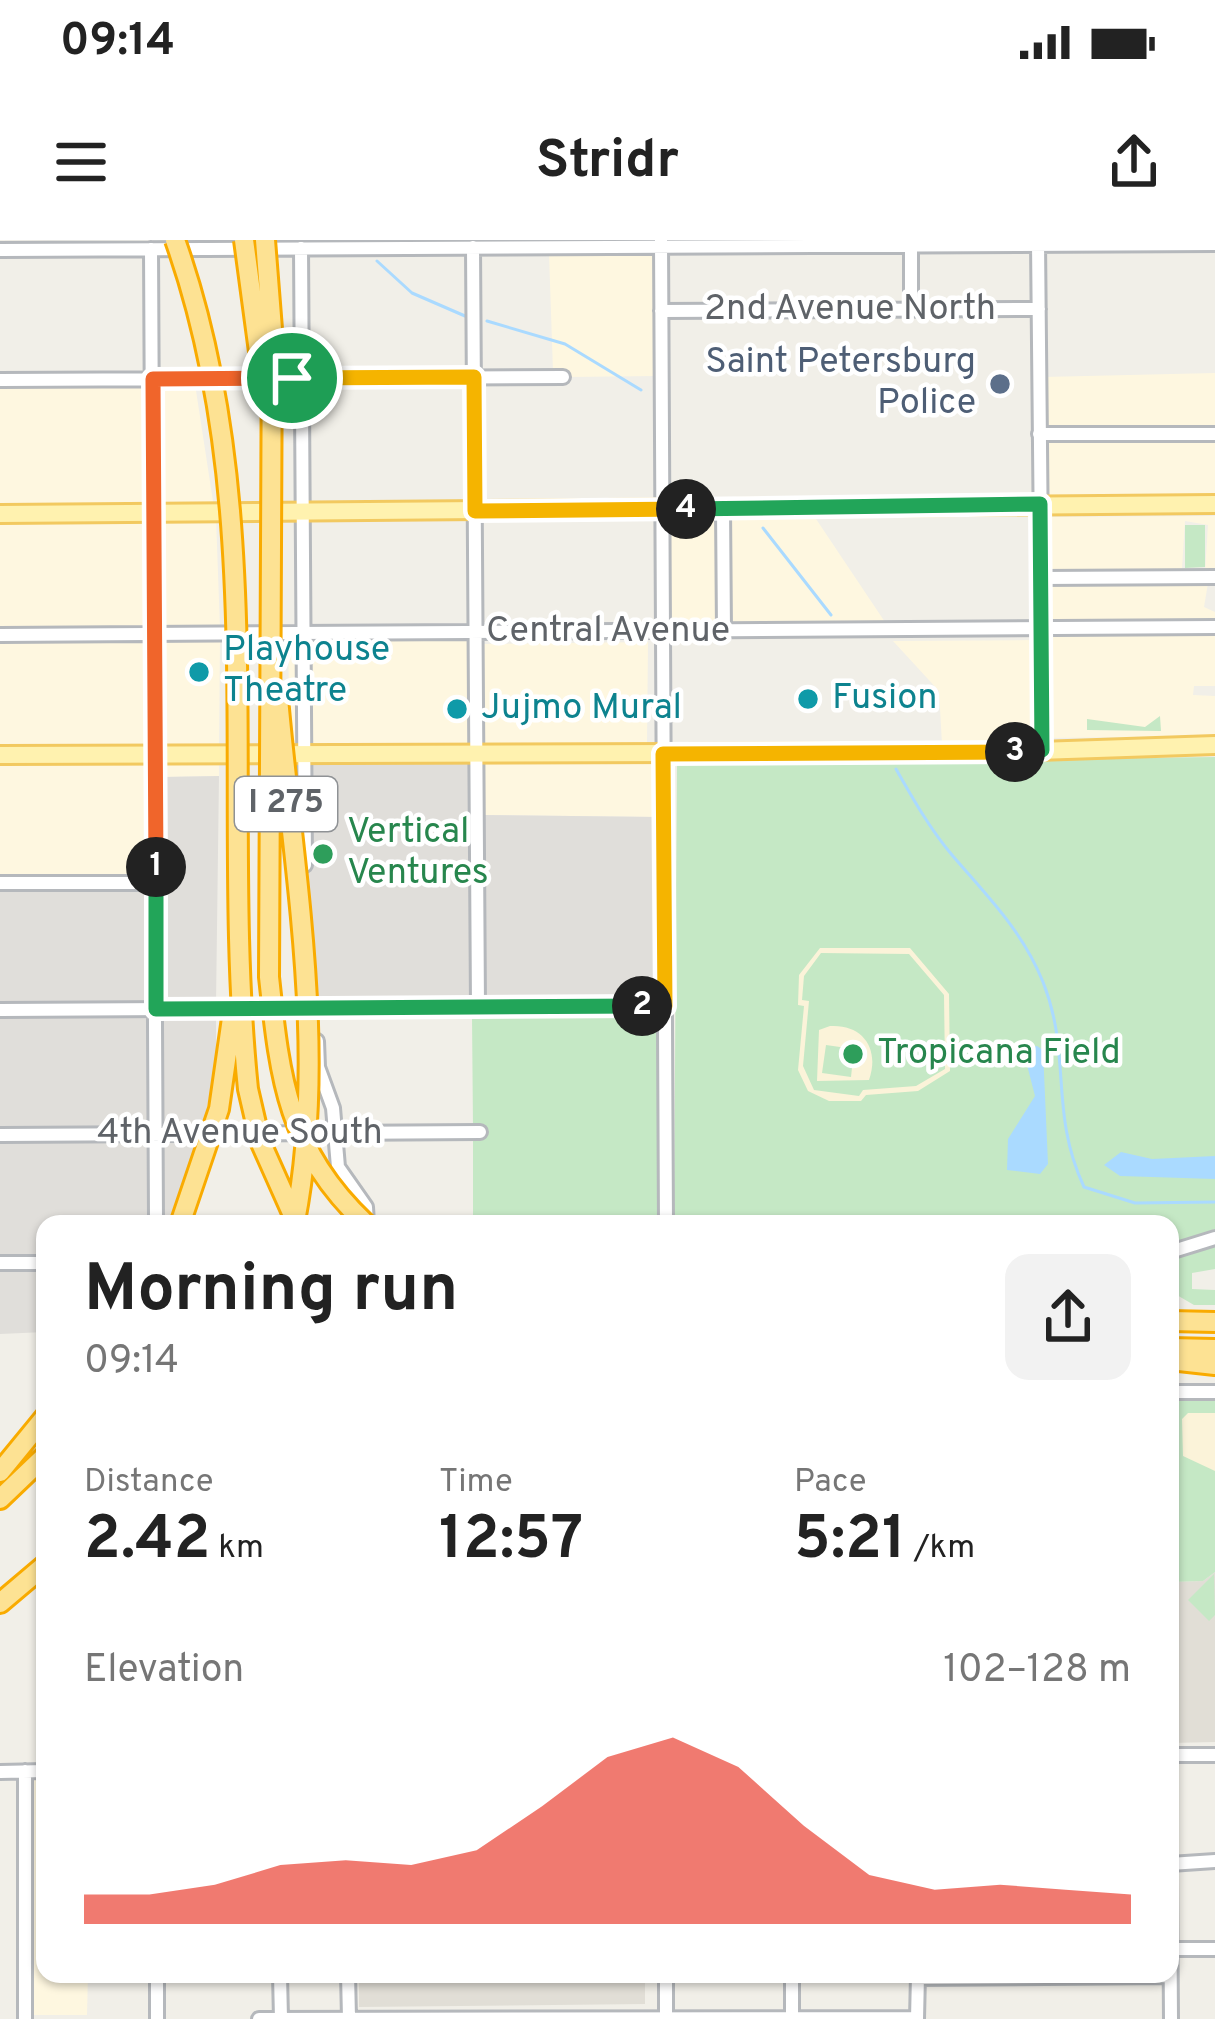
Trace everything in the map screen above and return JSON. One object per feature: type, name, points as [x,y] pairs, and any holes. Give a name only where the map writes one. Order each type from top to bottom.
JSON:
[{"type":"highway","name":"I 275","points":[[175,240],[196,300],[232,520],[237,809],[227,1071],[206,1157],[183,1215]]},
{"type":"highway","name":"I 275","points":[[244,240],[269,463],[269,592],[306,1016],[306,1154],[297,1215]]},
{"type":"highway","points":[[265,240],[272,329],[269,463]]},
{"type":"highway","points":[[157,244],[214,394]]},
{"type":"highway","points":[[269,592],[269,977],[280,1079],[314,1160],[330,1187],[357,1215]]},
{"type":"highway","points":[[237,809],[248,1089],[260,1141],[292,1215]]},
{"type":"highway","points":[[1179,1321],[1215,1322]]},
{"type":"highway","points":[[1179,1348],[1215,1348]]},
{"type":"highway","points":[[1179,1361],[1215,1365]]},
{"type":"highway","points":[[0,1472],[36,1429]]},
{"type":"highway","points":[[0,1499],[36,1465]]},
{"type":"highway","points":[[0,1603],[36,1573]]},
{"type":"highway","points":[[0,1616],[36,1588]]},
{"type":"main road","points":[[0,514],[1215,504]]},
{"type":"main road","points":[[0,755],[663,754],[1215,745]]},
{"type":"street","points":[[911,242],[911,309]]},
{"type":"street","points":[[1038,242],[1042,750]]},
{"type":"street","points":[[0,250],[157,244],[473,248],[661,243],[1213,243]]},
{"type":"street","points":[[661,243],[666,1215]]},
{"type":"street","points":[[156,1215],[153,379],[157,244]]},
{"type":"street","points":[[301,248],[304,865]]},
{"type":"street","points":[[473,248],[478,1007]]},
{"type":"street","name":"2nd Avenue North","points":[[661,311],[1039,309]]},
{"type":"street","points":[[0,380],[563,376]]},
{"type":"street","points":[[1040,434],[1215,434]]},
{"type":"street","points":[[723,508],[724,631]]},
{"type":"street","points":[[1040,578],[1215,577]]},
{"type":"street","name":"Central Avenue","points":[[0,635],[1215,627]]},
{"type":"street","points":[[0,883],[156,883]]},
{"type":"street","points":[[0,1010],[665,1006]]},
{"type":"street","points":[[317,1008],[318,1067],[337,1134],[338,1167],[366,1207],[366,1215]]},
{"type":"street","name":"4th Avenue South","points":[[0,1136],[480,1132]]},
{"type":"street","points":[[1179,1249],[1215,1238]]},
{"type":"street","points":[[0,1263],[36,1263]]},
{"type":"street","points":[[1179,1392],[1215,1393]]},
{"type":"street","points":[[1179,1755],[1215,1755]]},
{"type":"street","points":[[25,1771],[25,2019]]},
{"type":"street","points":[[0,1772],[36,1771]]},
{"type":"street","points":[[1179,1864],[1215,1862]]},
{"type":"street","points":[[1179,1949],[1215,1949]]},
{"type":"street","points":[[157,1983],[157,2019]]},
{"type":"street","points":[[280,1983],[281,2019]]},
{"type":"street","points":[[348,1983],[349,2018]]},
{"type":"street","points":[[666,1983],[666,2019]]},
{"type":"street","points":[[792,1983],[793,2019]]},
{"type":"street","points":[[259,2019],[917,2018],[918,1983]]},
{"type":"street","points":[[1170,1983],[1171,2019]]},
{"type":"shaded area","points":[[269,240],[656,240],[656,242],[270,244]]},
{"type":"shaded area","points":[[656,251],[657,376],[568,377],[567,372],[553,372],[549,253]]},
{"type":"shaded area","points":[[1215,373],[1215,429],[1044,429],[1043,377]]},
{"type":"shaded area","points":[[149,384],[150,508],[0,509],[0,385]]},
{"type":"shaded area","points":[[158,384],[195,384],[214,508],[158,508]]},
{"type":"shaded area","points":[[1215,438],[1215,499],[1044,500],[1044,439]]},
{"type":"shaded area","points":[[812,513],[887,625],[728,626],[727,515]]},
{"type":"shaded area","points":[[666,515],[719,515],[719,626],[667,627]]},
{"type":"shaded area","points":[[1215,516],[1215,572],[1048,574],[1046,517]],"holes":[[[1185,521],[1208,525],[1205,572],[1182,568]]]},
{"type":"shaded area","points":[[216,517],[220,629],[159,629],[158,518]]},
{"type":"shaded area","points":[[0,518],[150,518],[151,630],[0,630]]},
{"type":"shaded area","points":[[1049,583],[1208,583],[1204,607],[1215,612],[1215,622],[1050,623]]},
{"type":"shaded area","points":[[1215,633],[1215,686],[1194,686],[1193,695],[1215,696],[1215,736],[1048,738],[1047,640],[1053,634]]},
{"type":"shaded area","points":[[471,637],[472,748],[308,749],[308,638]]},
{"type":"shaded area","points":[[288,638],[299,638],[300,749],[290,749]]},
{"type":"shaded area","points":[[151,639],[151,750],[0,750],[0,640]]},
{"type":"shaded area","points":[[159,639],[220,639],[219,749],[160,749]]},
{"type":"shaded area","points":[[1036,640],[1037,745],[942,744],[939,691],[893,641]]},
{"type":"shaded area","points":[[648,642],[647,744],[493,747],[484,743],[482,644]]},
{"type":"shaded area","points":[[659,757],[659,817],[484,815],[483,758]]},
{"type":"shaded area","points":[[472,758],[473,1002],[315,1003],[301,870],[308,759]]},
{"type":"shaded area","points":[[481,758],[484,815],[659,817],[660,1001],[482,1002]]},
{"type":"shaded area","points":[[151,759],[152,878],[0,878],[0,760]]},
{"type":"shaded area","points":[[160,759],[219,759],[219,776],[163,777],[161,884]]},
{"type":"shaded area","points":[[219,776],[216,1004],[161,1004],[162,777]]},
{"type":"shaded area","points":[[152,887],[152,1004],[0,1005],[0,890]]},
{"type":"shaded area","points":[[639,1011],[614,1013],[321,1019],[321,1013]]},
{"type":"shaded area","points":[[216,1013],[216,1066],[202,1129],[161,1130],[161,1014]]},
{"type":"shaded area","points":[[152,1014],[152,1130],[0,1131],[0,1015]]},
{"type":"shaded area","points":[[152,1139],[153,1215],[36,1215],[36,1258],[0,1258],[0,1140]]},
{"type":"shaded area","points":[[161,1139],[200,1139],[170,1215],[160,1215]]},
{"type":"shaded area","points":[[0,1268],[36,1268],[36,1332],[0,1334]]},
{"type":"shaded area","points":[[1215,1572],[1215,1742],[1179,1743],[1179,1582],[1203,1581]]},
{"type":"shaded area","points":[[29,1776],[36,1776],[36,1983],[88,1983],[87,2015],[31,2015]]},
{"type":"shaded area","points":[[359,1983],[645,1983],[645,2004],[359,2007]]},
{"type":"green space","points":[[1185,525],[1205,525],[1205,567],[1185,568]]},
{"type":"green space","points":[[1160,716],[1161,731],[1087,730],[1087,719],[1145,727]]},
{"type":"green space","points":[[1215,757],[1215,1229],[1179,1242],[1179,1215],[674,1215],[677,764]]},
{"type":"green space","points":[[660,1011],[662,1215],[473,1215],[473,1137],[484,1137],[484,1128],[473,1128],[472,1016]]},
{"type":"green space","points":[[1215,1243],[1215,1269],[1192,1273],[1192,1289],[1215,1290],[1215,1305],[1194,1305],[1179,1296],[1179,1254]]},
{"type":"green space","points":[[1179,1401],[1215,1401],[1215,1572],[1203,1581],[1179,1582]]},
{"type":"green space","points":[[1214,1574],[1215,1615],[1209,1621],[1188,1600]]},
{"type":"sand","points":[[820,948],[910,948],[949,994],[950,1071],[918,1091],[866,1095],[861,1101],[829,1101],[808,1091],[798,1070],[804,1006],[798,1005],[799,975]],"holes":[[[821,953],[909,954],[944,995],[945,1069],[916,1086],[863,1090],[859,1096],[814,1090],[803,1066],[809,1001],[802,1000],[804,976]]]},
{"type":"sand","points":[[842,1026],[860,1034],[872,1058],[869,1080],[817,1081],[819,1030]],"holes":[[[826,1045],[854,1049],[851,1077],[822,1073]]]},
{"type":"sand","points":[[1188,1413],[1215,1413],[1215,1471],[1183,1456],[1182,1419]]},
{"type":"water","points":[[1030,1047],[1043,1050],[1048,1164],[1040,1174],[1007,1170],[1008,1139],[1035,1096],[1027,1065]]},
{"type":"water","points":[[1121,1152],[1152,1159],[1215,1156],[1215,1179],[1120,1176],[1104,1165]]},
{"type":"waterway","points":[[377,261],[412,293],[465,316]]},
{"type":"waterway","points":[[487,321],[565,344],[641,390]]},
{"type":"waterway","points":[[763,528],[831,615]]},
{"type":"waterway","points":[[896,769],[936,835],[1014,930],[1043,982],[1057,1034],[1067,1134],[1084,1187],[1135,1203],[1215,1202]]},
{"type":"place","name":"Saint Petersburg Police","points":[[1000,384]]},
{"type":"place","name":"Playhouse Theatre","points":[[199,672]]},
{"type":"place","name":"Fusion","points":[[808,699]]},
{"type":"place","name":"Jujmo Mural","points":[[457,709]]},
{"type":"place","name":"Vertical Ventures","points":[[323,854]]},
{"type":"place","name":"Tropicana Field","points":[[853,1054]]},
{"type":"route","points":[[474,377],[475,511],[1040,504],[1042,750],[663,754],[665,1006],[156,1009],[153,379],[292,378],[474,377]]}]
